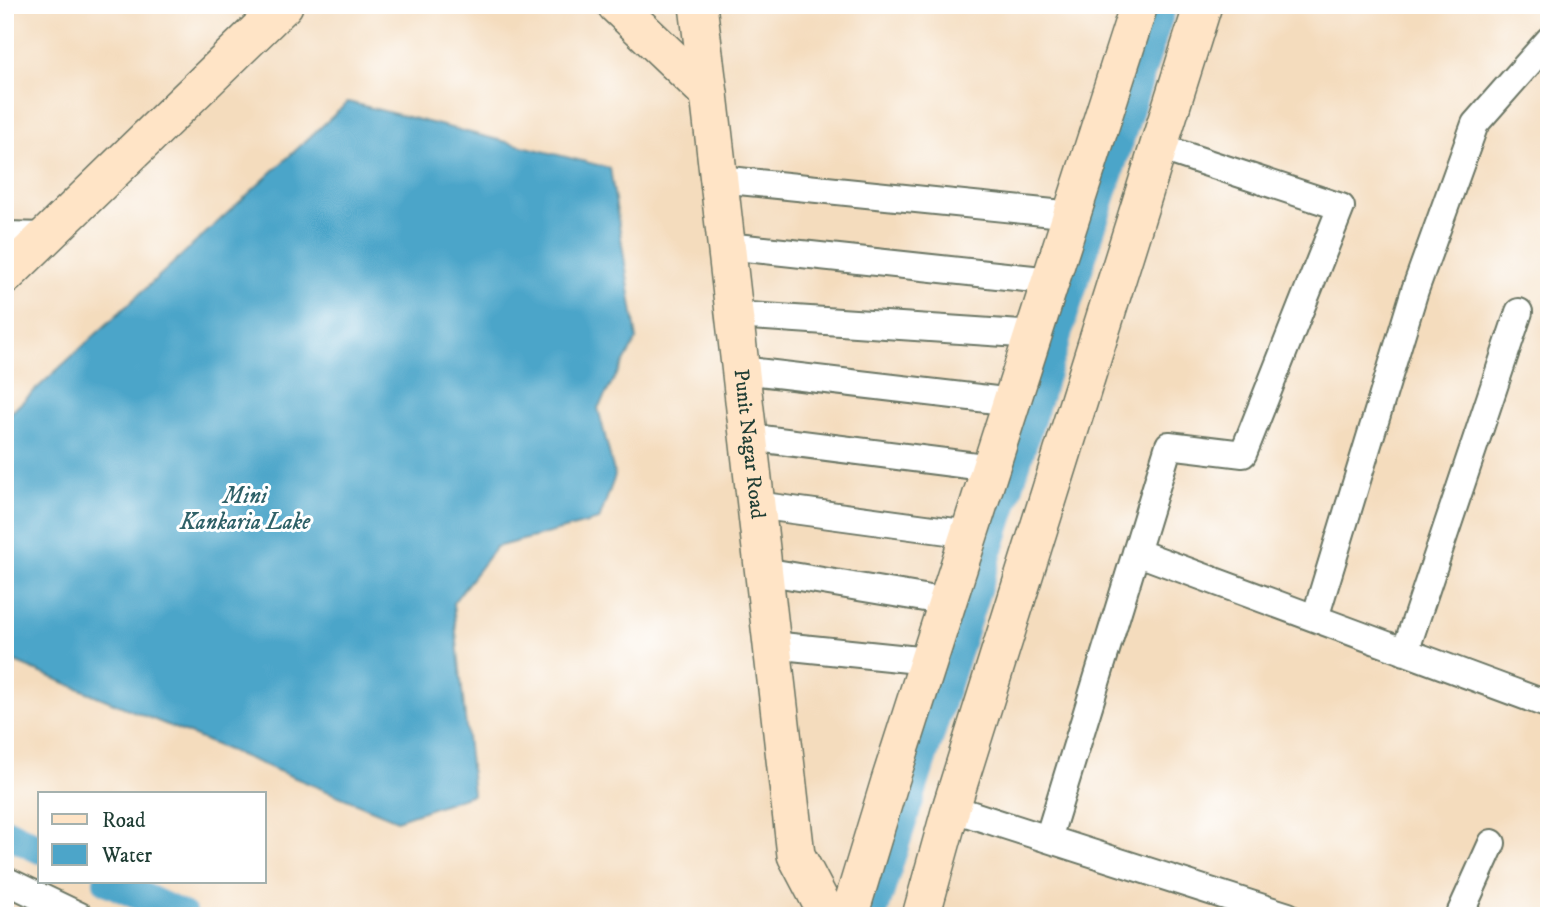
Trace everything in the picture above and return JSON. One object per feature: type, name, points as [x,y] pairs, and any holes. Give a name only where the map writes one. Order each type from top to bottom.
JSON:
[{"type":"street","points":[[5,276],[284,5]]},
{"type":"street","points":[[616,5],[709,94]]},
{"type":"street","name":"Punit Nagar Road","points":[[698,5],[796,855],[828,916]]},
{"type":"street","points":[[849,916],[1139,5]]},
{"type":"street","points":[[921,916],[951,808],[1203,5]]},
{"type":"street","points":[[1315,618],[1415,290],[1475,124],[1543,58]]},
{"type":"street","points":[[1048,839],[1169,445],[1243,454],[1341,207],[1159,147]]},
{"type":"street","points":[[719,179],[1073,215]]},
{"type":"street","points":[[5,234],[46,236]]},
{"type":"street","points":[[726,246],[1052,281]]},
{"type":"street","points":[[1405,652],[1519,312]]},
{"type":"street","points":[[734,315],[1035,335]]},
{"type":"street","points":[[741,370],[1013,402]]},
{"type":"street","points":[[748,437],[992,468]]},
{"type":"street","points":[[756,505],[970,534]]},
{"type":"street","points":[[1136,552],[1549,705]]},
{"type":"street","points":[[763,571],[948,602]]},
{"type":"street","points":[[772,645],[929,662]]},
{"type":"street","points":[[951,808],[1283,915]]},
{"type":"street","points":[[1459,916],[1492,844]]},
{"type":"street","points":[[5,880],[79,916]]},
{"type":"water","name":"Mini Kankaria Lake","points":[[348,102],[610,168],[637,339],[598,408],[615,476],[599,520],[496,547],[453,603],[473,794],[397,820],[5,658],[5,418]]},
{"type":"waterway","points":[[872,916],[1162,5]]},
{"type":"waterway","points":[[5,832],[38,848]]},
{"type":"waterway","points":[[112,883],[183,916]]}]
